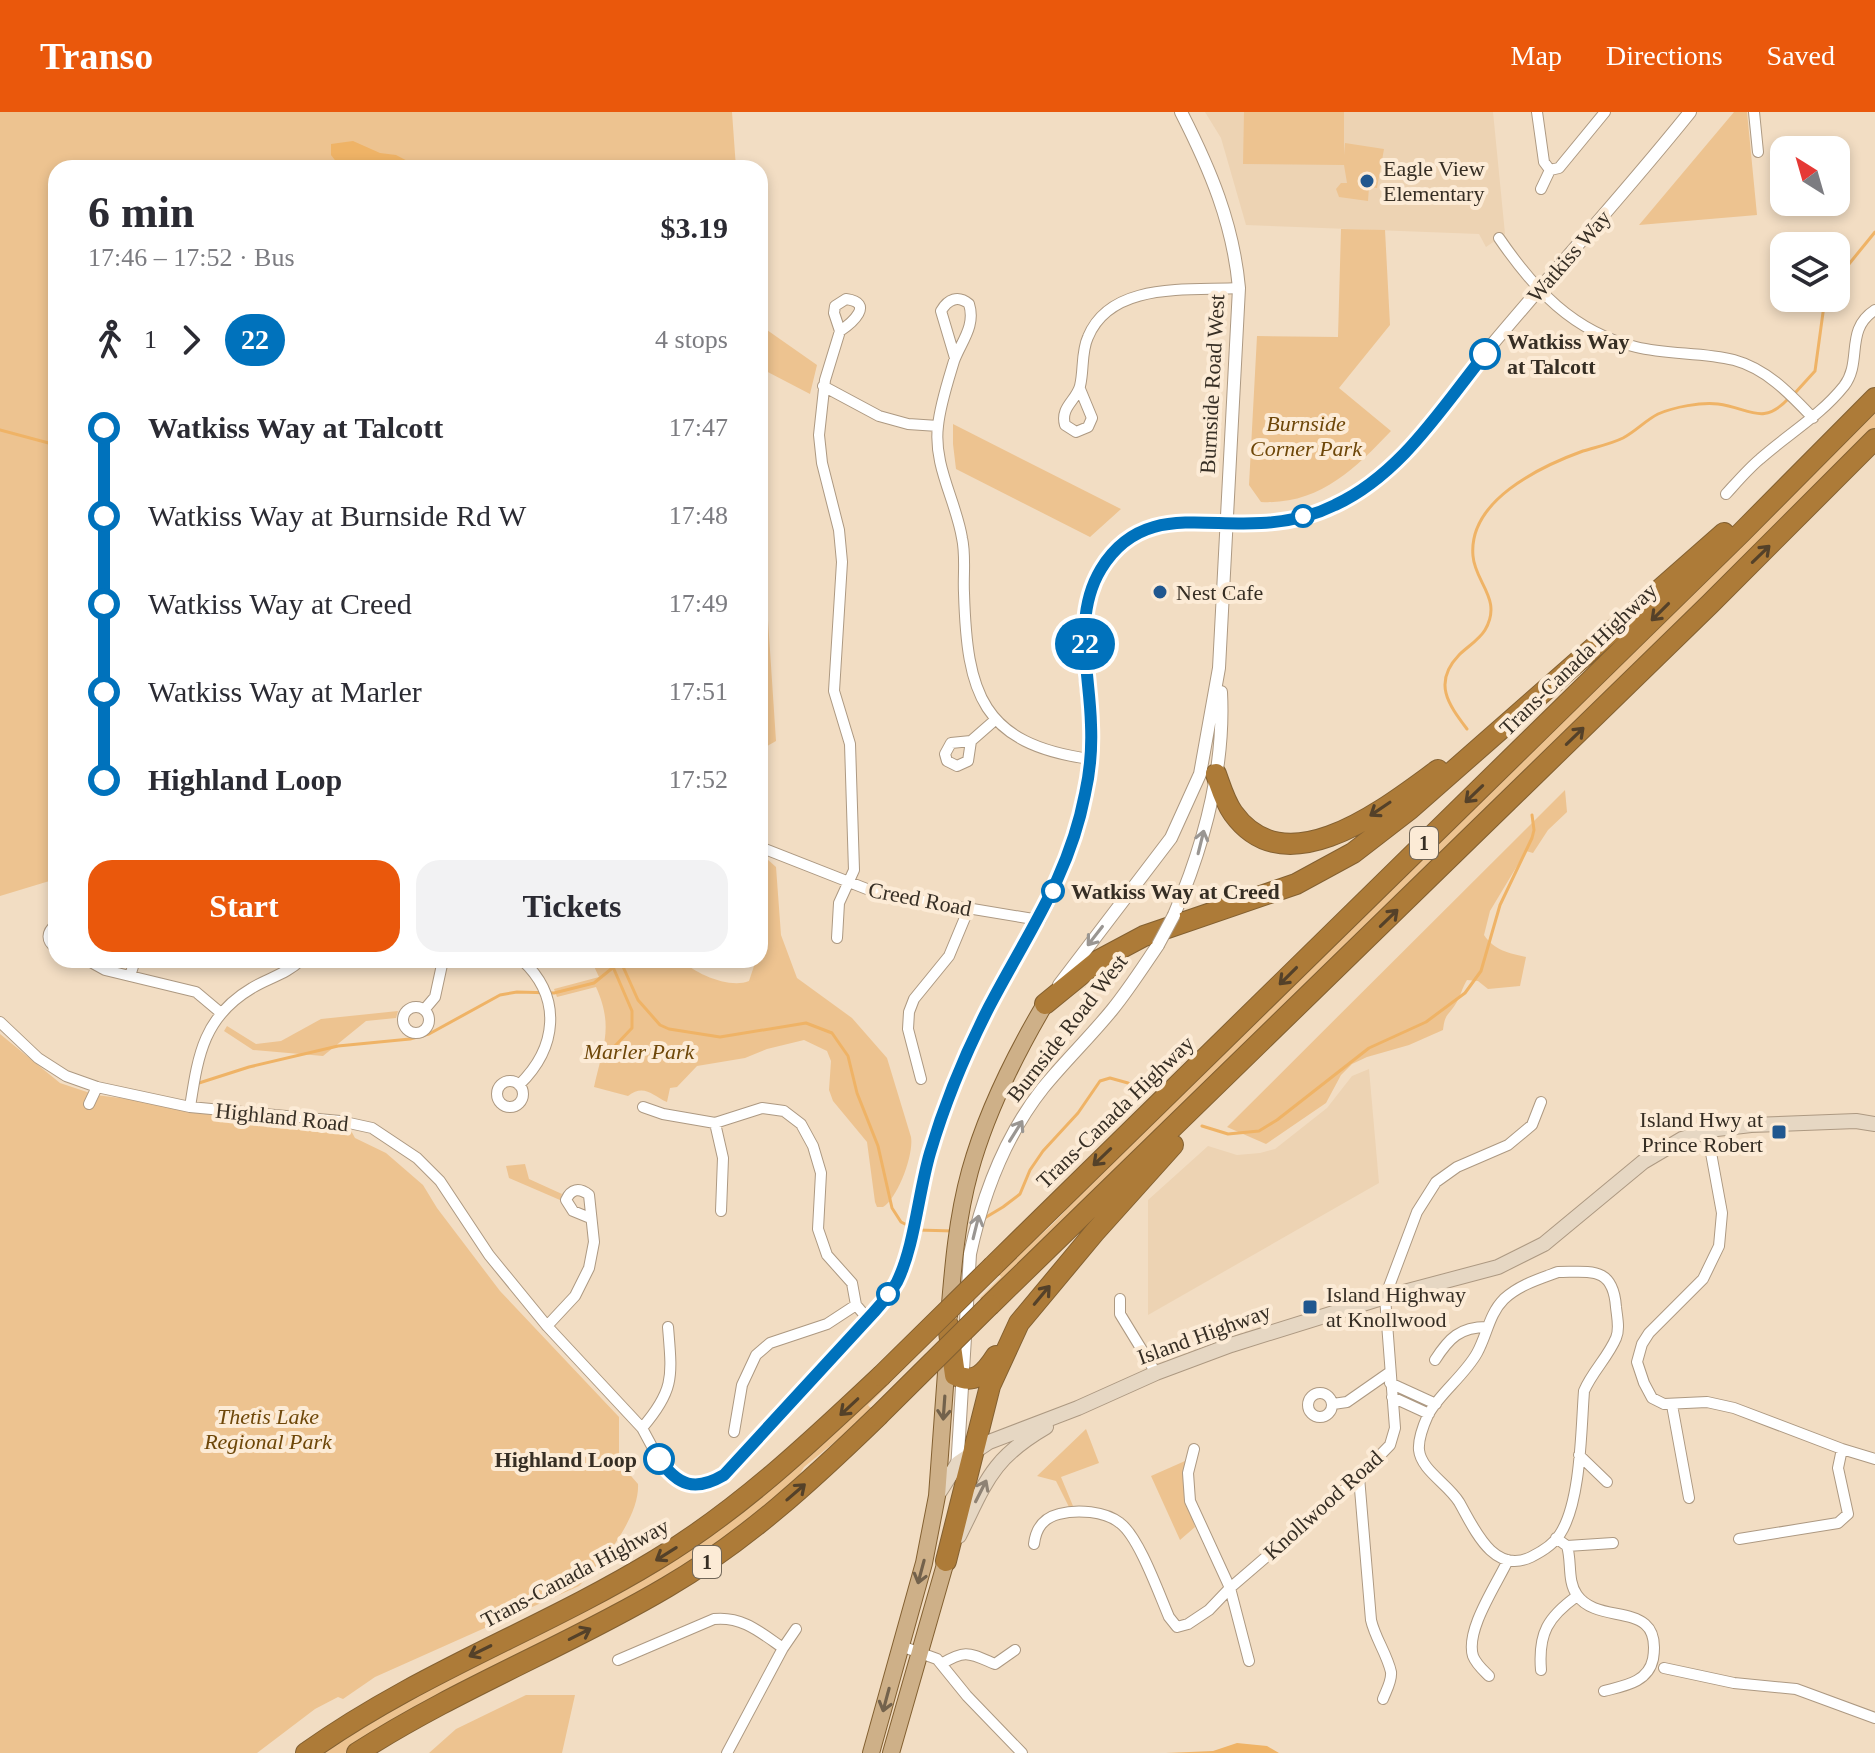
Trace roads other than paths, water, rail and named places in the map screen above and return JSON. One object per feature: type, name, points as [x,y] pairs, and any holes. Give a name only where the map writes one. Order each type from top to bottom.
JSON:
[{"type":"highway","name":"Trans-Canada Highway","points":[[306,1753],[373,1708],[600,1592],[674,1549],[816,1438],[1724,550],[1875,398]]},
{"type":"highway","points":[[1045,1004],[1099,960],[1144,936],[1296,884],[1353,853],[1410,809],[1854,419]]},
{"type":"highway","name":"1","points":[[357,1753],[462,1693],[629,1609],[710,1560],[794,1494],[878,1416],[1786,530],[1875,439]]},
{"type":"highway","points":[[1216,774],[1226,802],[1235,816],[1257,835],[1289,844],[1324,839],[1367,817],[1428,777],[1535,699]]},
{"type":"highway","points":[[948,1325],[955,1375],[973,1380],[985,1372],[1019,1323],[1104,1221],[1293,1011]]},
{"type":"highway","points":[[946,1561],[965,1457],[990,1386],[1019,1323]]},
{"type":"main road","name":"Burnside Road West","points":[[937,1496],[948,1325],[962,1250],[961,1216],[970,1170],[1022,1043],[1045,1004]]},
{"type":"main road","name":"Island Highway","points":[[965,1457],[1007,1434],[1231,1345],[1385,1297],[1498,1267],[1544,1244],[1643,1162],[1682,1139],[1707,1131],[1751,1125],[1811,1121],[1875,1124]]},
{"type":"main road","name":"Island Highway","points":[[891,1753],[946,1561],[986,1481],[1000,1460],[1031,1435],[1078,1408]]},
{"type":"main road","points":[[871,1753],[924,1563],[937,1496],[965,1457]]},
{"type":"street","name":"Burnside Road West","points":[[1045,1004],[1171,838],[1200,774],[1219,668],[1239,288],[1234,243],[1226,214],[1211,173],[1181,112]]},
{"type":"street","points":[[1537,112],[1544,162],[1550,170]]},
{"type":"street","points":[[1550,170],[1559,168],[1605,112]]},
{"type":"street","name":"Watkiss Way","points":[[642,1428],[665,1467],[681,1481],[695,1486],[713,1482],[724,1475],[868,1319],[895,1285],[909,1246],[929,1155],[961,1064],[990,1005],[1039,920],[1070,851],[1086,791],[1090,759],[1091,723],[1084,628],[1089,595],[1107,560],[1126,541],[1149,529],[1173,522],[1276,522],[1335,505],[1368,486],[1393,466],[1690,112]]},
{"type":"street","points":[[1754,112],[1758,152]]},
{"type":"street","points":[[1541,189],[1550,170]]},
{"type":"street","points":[[1499,238],[1529,282],[1581,324],[1637,348],[1735,361],[1778,384],[1813,418]]},
{"type":"street","points":[[1080,389],[1086,340],[1097,320],[1114,305],[1136,295],[1150,293],[1239,288]]},
{"type":"street","points":[[955,358],[941,311],[948,301],[957,299],[969,304],[971,311],[966,337],[955,358],[938,426],[938,451],[963,541],[970,672],[995,720],[1037,747],[1061,755],[1090,759]]},
{"type":"street","points":[[1726,494],[1759,459],[1813,418],[1846,384],[1858,326],[1875,310]]},
{"type":"street","points":[[837,938],[839,903],[854,870],[850,744],[834,691],[842,562],[839,530],[821,449],[820,406],[840,331]]},
{"type":"street","points":[[823,386],[879,416],[908,424],[938,426]]},
{"type":"street","name":"Burnside Road West","points":[[965,1457],[962,1250],[1010,1138],[1042,1089],[1111,1011],[1158,945],[1174,915],[1198,855],[1216,774],[1221,696],[1219,668]]},
{"type":"street","points":[[971,741],[995,720]]},
{"type":"street","name":"Creed Road","points":[[768,850],[877,893],[1039,920]]},
{"type":"street","points":[[921,1079],[908,1029],[909,1012],[914,999],[949,956],[969,908]]},
{"type":"street","points":[[101,968],[196,992],[221,1013]]},
{"type":"street","points":[[130,976],[132,968]]},
{"type":"street","points":[[190,1107],[198,1057],[221,1013],[250,989],[293,968]]},
{"type":"street","points":[[424,1010],[435,997],[441,968]]},
{"type":"street","points":[[519,1085],[539,1062],[550,1028],[544,990],[529,968]]},
{"type":"street","name":"Highland Road","points":[[0,1022],[38,1058],[66,1076],[97,1087],[190,1107],[340,1121],[372,1128],[417,1158],[440,1181],[489,1255],[547,1326],[642,1428]]},
{"type":"street","points":[[89,1104],[97,1087]]},
{"type":"street","points":[[1385,1297],[1417,1212],[1436,1182],[1457,1167],[1508,1145],[1532,1125],[1541,1102]]},
{"type":"street","points":[[643,1107],[663,1114],[715,1123],[762,1108],[784,1111],[801,1124],[813,1146],[821,1173],[818,1229],[827,1255],[852,1283],[856,1305],[868,1319]]},
{"type":"street","points":[[715,1123],[723,1158],[721,1211]]},
{"type":"street","points":[[1707,1131],[1722,1213],[1719,1246],[1703,1279],[1649,1333],[1638,1354],[1639,1370],[1649,1393],[1657,1402],[1672,1405],[1707,1402],[1734,1408],[1875,1459]]},
{"type":"street","points":[[547,1326],[575,1296],[589,1268],[594,1242],[590,1218]]},
{"type":"street","points":[[1558,1272],[1596,1273],[1609,1280],[1615,1291],[1618,1333],[1590,1376],[1584,1391],[1574,1492],[1560,1534],[1526,1560],[1501,1559],[1485,1546],[1454,1493],[1423,1464],[1419,1448],[1429,1414],[1476,1354],[1487,1327],[1503,1301],[1517,1289],[1558,1272]]},
{"type":"street","name":"Knollwood Road","points":[[1034,1544],[1041,1522],[1052,1515],[1069,1511],[1088,1512],[1120,1523],[1133,1540],[1169,1617],[1177,1627],[1188,1624],[1209,1610],[1230,1588],[1359,1477],[1393,1438],[1385,1297]]},
{"type":"street","points":[[1120,1299],[1120,1314],[1156,1373]]},
{"type":"street","points":[[734,1432],[742,1385],[756,1355],[770,1343],[827,1324],[856,1305]]},
{"type":"street","points":[[642,1428],[661,1407],[669,1388],[668,1327]]},
{"type":"street","points":[[1435,1360],[1447,1341],[1459,1332],[1473,1327],[1487,1327]]},
{"type":"street","points":[[1333,1404],[1347,1402],[1390,1378],[1436,1404]]},
{"type":"street","points":[[1392,1397],[1429,1414]]},
{"type":"street","points":[[1672,1405],[1689,1498]]},
{"type":"street","points":[[1194,1449],[1188,1473],[1190,1501],[1230,1588],[1249,1661]]},
{"type":"street","points":[[1739,1539],[1838,1523],[1847,1518],[1838,1468],[1842,1449]]},
{"type":"street","points":[[1579,1455],[1607,1482]]},
{"type":"street","points":[[1359,1477],[1371,1620],[1391,1671],[1383,1699]]},
{"type":"street","points":[[1556,1538],[1567,1546],[1613,1543]]},
{"type":"street","points":[[1567,1546],[1571,1580],[1577,1596],[1597,1610],[1625,1614],[1640,1620],[1648,1627],[1653,1640],[1653,1659],[1648,1672],[1635,1683],[1604,1691]]},
{"type":"street","points":[[1489,1676],[1473,1656],[1471,1644],[1474,1628],[1508,1560]]},
{"type":"street","points":[[1541,1670],[1539,1648],[1549,1622],[1559,1609],[1577,1596]]},
{"type":"street","points":[[618,1660],[714,1619],[731,1617],[753,1626],[783,1648]]},
{"type":"street","points":[[727,1753],[796,1629]]},
{"type":"street","points":[[901,1646],[937,1659],[967,1696],[1022,1753]]},
{"type":"street","points":[[941,1664],[958,1653],[967,1652],[995,1664],[1015,1650]]},
{"type":"street","points":[[1664,1668],[1734,1683],[1796,1689],[1875,1718]]},
{"type":"waterway","points":[[1850,263],[1875,232]]},
{"type":"waterway","points":[[1795,393],[1815,371],[1823,312]]},
{"type":"waterway","points":[[1467,729],[1449,702],[1446,675],[1459,655],[1482,634],[1490,619],[1490,600],[1473,556],[1474,536],[1494,503],[1547,466],[1623,438],[1664,411],[1711,404],[1763,414],[1780,407],[1789,398]]},
{"type":"waterway","points":[[0,430],[48,443]]},
{"type":"waterway","points":[[1202,1126],[1228,1134],[1259,1131],[1369,1048],[1426,1022],[1465,993],[1481,971],[1500,905],[1532,838],[1532,815]]},
{"type":"waterway","points":[[199,1083],[249,1067],[338,1046],[410,1039],[429,1034],[500,995],[554,993],[594,983],[612,968]]},
{"type":"waterway","points":[[613,968],[632,1011],[632,1028],[614,1047]]},
{"type":"waterway","points":[[624,968],[638,1000],[660,1025],[669,1029],[720,1037],[806,1023],[832,1033],[848,1056],[857,1093],[878,1146],[892,1208],[901,1222],[911,1227]]},
{"type":"waterway","points":[[983,1219],[1020,1194],[1030,1170],[1043,1151],[1078,1113],[1100,1081],[1110,1078],[1128,1083],[1143,1095]]},
{"type":"waterway","points":[[917,1230],[954,1231]]},
{"type":"place","name":"Eagle View Elementary","points":[[1367,181]]},
{"type":"place","name":"Watkiss Way at Talcott","points":[[1485,354]]},
{"type":"place","name":"Nest Cafe","points":[[1160,592]]},
{"type":"place","name":"Watkiss Way at Creed","points":[[1053,891]]},
{"type":"place","name":"Island Hwy at Prince Robert","points":[[1779,1132]]},
{"type":"place","name":"Island Highway at Knollwood","points":[[1310,1307]]},
{"type":"place","name":"Highland Loop","points":[[659,1459]]},
{"type":"park label","name":"Burnside Corner Park","points":[[1306,436]]},
{"type":"park label","name":"Marler Park","points":[[639,1051]]},
{"type":"park label","name":"Thetis Lake Regional Park","points":[[268,1428]]}]
